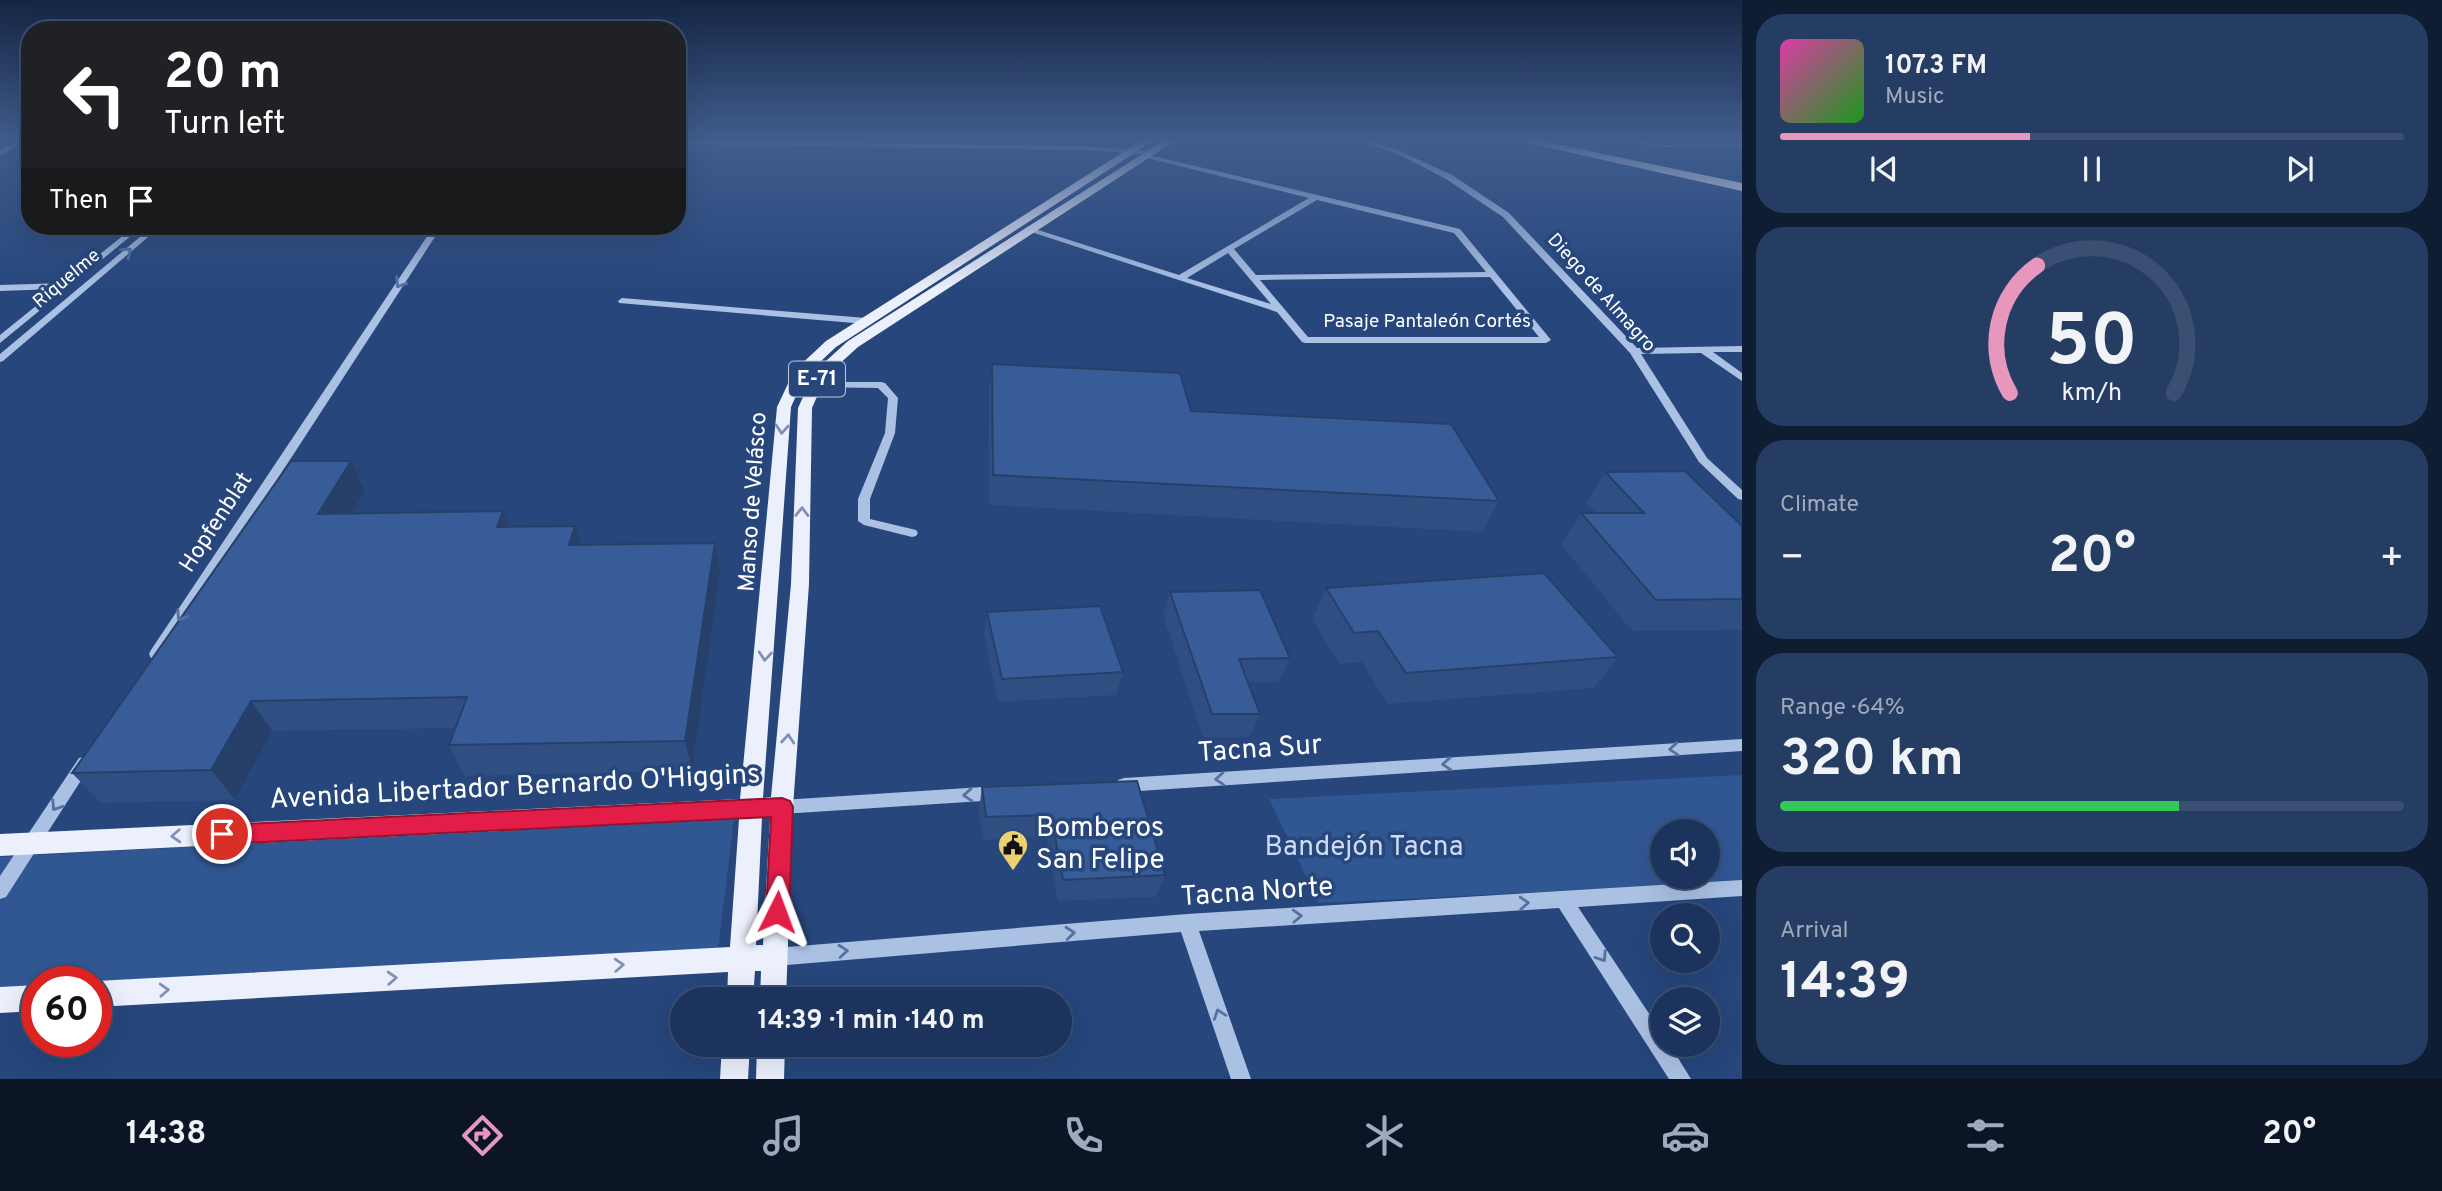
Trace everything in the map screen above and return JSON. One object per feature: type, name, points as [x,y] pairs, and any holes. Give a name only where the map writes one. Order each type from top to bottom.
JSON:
[{"type":"main road","name":"Manso de Velásco","points":[[751,808],[783,407],[792,384],[808,363],[866,321],[1080,189]]},
{"type":"main road","name":"Manso de Velásco","points":[[782,807],[800,584],[804,421],[813,385],[830,363],[847,348],[1087,189]]},
{"type":"main road","name":"Avenida Libertador Bernardo O'Higgins","points":[[0,845],[782,807]]},
{"type":"main road","name":"E-71","points":[[774,987],[782,807]]},
{"type":"main road","name":"E-71","points":[[741,987],[751,808]]},
{"type":"main road","points":[[112,993],[775,957]]},
{"type":"main road","points":[[0,1000],[21,999]]},
{"type":"main road","points":[[734,1079],[735,1057]]},
{"type":"main road","points":[[770,1079],[771,1057]]},
{"type":"street","points":[[1288,189],[1457,231],[1490,274]]},
{"type":"street","name":"Diego de Almagro","points":[[1468,189],[1506,215],[1634,351],[1703,460],[1742,495]]},
{"type":"street","points":[[1180,278],[1316,197]]},
{"type":"street","points":[[1029,230],[1280,310]]},
{"type":"street","name":"Riquelme","points":[[0,340],[128,235]]},
{"type":"street","name":"Riquelme","points":[[0,359],[146,235]]},
{"type":"street","name":"Hopfenblat","points":[[146,668],[432,235]]},
{"type":"street","name":"Pasaje Pantaleón Cortés","points":[[1230,248],[1254,278],[1280,310],[1305,340],[1546,340],[1490,274],[1254,278]]},
{"type":"street","points":[[0,288],[86,286]]},
{"type":"street","points":[[622,301],[866,321]]},
{"type":"street","points":[[1634,351],[1742,349]]},
{"type":"street","points":[[1704,350],[1742,378]]},
{"type":"street","points":[[813,385],[881,385],[893,398],[890,433],[864,499],[864,521],[912,533]]},
{"type":"street","name":"Tacna Sur","points":[[1104,786],[1742,745]]},
{"type":"street","points":[[0,891],[93,750]]},
{"type":"street","points":[[782,807],[1021,792]]},
{"type":"street","name":"Tacna Norte","points":[[775,957],[1187,923],[1742,888]]},
{"type":"street","points":[[1564,900],[1681,1079]]},
{"type":"street","points":[[1187,923],[1241,1079]]},
{"type":"green space","name":"Bandejón Tacna","points":[[1742,775],[1742,882],[1720,883],[1720,819],[1650,819],[1650,887],[1319,903],[1269,799]]},
{"type":"green space","points":[[734,818],[718,950],[112,981],[112,966],[21,966],[21,992],[0,994],[0,857]]},
{"type":"building","points":[[992,364],[1180,373],[1191,411],[1451,424],[1499,501],[993,475]]},
{"type":"building","points":[[291,461],[351,461],[318,514],[503,511],[497,527],[575,526],[569,545],[715,543],[685,741],[449,745],[467,697],[251,701],[211,770],[72,773]]},
{"type":"building","points":[[1685,471],[1742,526],[1742,599],[1656,600],[1581,513],[1644,513],[1605,472]]},
{"type":"building","points":[[1544,573],[1618,657],[1406,673],[1378,631],[1354,633],[1326,588]]},
{"type":"building","points":[[1260,590],[1290,658],[1239,659],[1260,714],[1212,714],[1170,592]]},
{"type":"building","points":[[1100,606],[1123,672],[1002,679],[987,612]]},
{"type":"building","points":[[1137,781],[1165,875],[1063,880],[1051,815],[986,817],[982,787]]},
{"type":"place","name":"Bomberos San Felipe","points":[[1013,872]]},
{"type":"route","points":[[222,834],[782,807],[777,912]]}]
